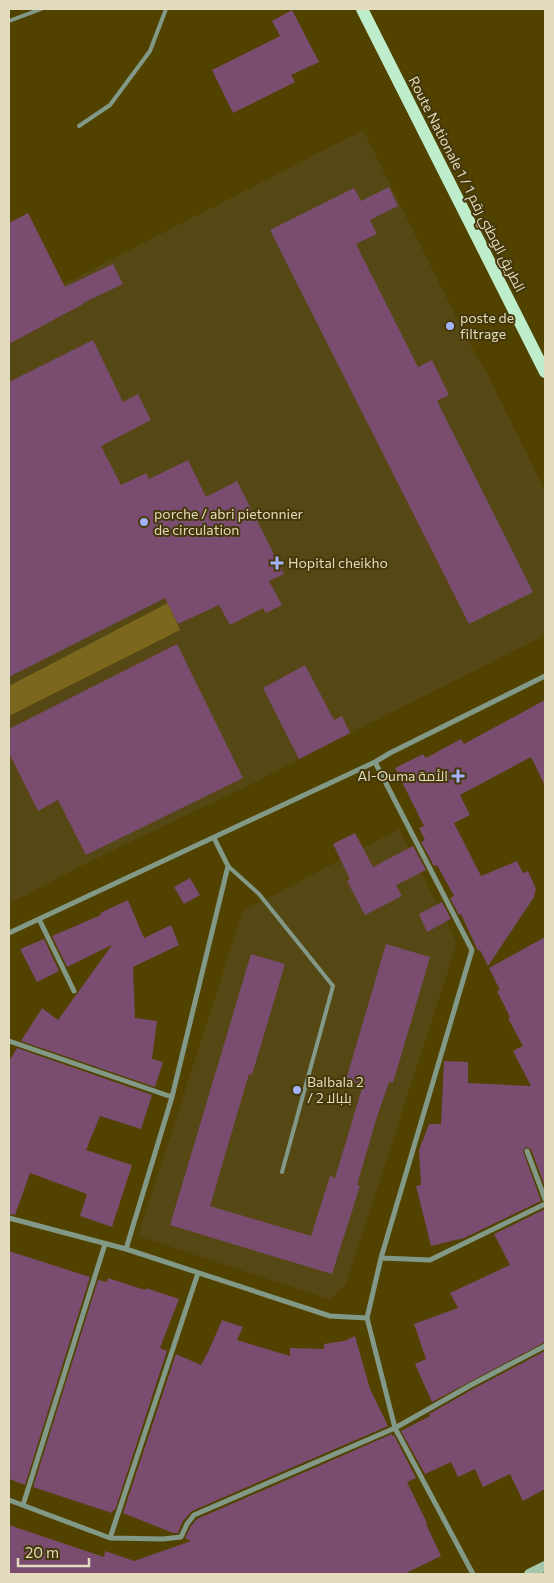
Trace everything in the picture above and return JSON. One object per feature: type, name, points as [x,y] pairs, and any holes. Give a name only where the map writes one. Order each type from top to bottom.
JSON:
[{"type":"main road","name":"Route Nationale 1 / الطريق الوطني رقم 1","points":[[362,9],[545,372]]},
{"type":"main road","points":[[529,1574],[545,1566]]},
{"type":"street","points":[[9,933],[375,762],[545,676]]},
{"type":"street","points":[[375,762],[472,950],[381,1258],[367,1318],[395,1428],[473,1574]]},
{"type":"street","points":[[126,1249],[172,1097],[228,866],[214,838]]},
{"type":"street","points":[[39,919],[74,991]]},
{"type":"street","points":[[9,1041],[172,1097]]},
{"type":"street","points":[[527,1151],[545,1199]]},
{"type":"street","points":[[381,1258],[430,1260],[545,1204]]},
{"type":"street","points":[[9,1218],[126,1249],[330,1316],[367,1318]]},
{"type":"street","points":[[23,1505],[105,1244]]},
{"type":"street","points":[[110,1538],[198,1273]]},
{"type":"street","points":[[9,1500],[110,1538],[163,1539],[182,1537],[194,1515],[395,1428],[545,1346]]},
{"type":"lane","points":[[9,21],[41,9]]},
{"type":"lane","points":[[79,126],[110,105],[150,51],[166,9]]},
{"type":"lane","points":[[228,866],[259,894],[333,986],[282,1172]]},
{"type":"shaded area","name":"Hopital cheikho","points":[[363,130],[545,491],[545,635],[241,789],[87,863],[9,904],[9,312]]},
{"type":"shaded area","points":[[168,603],[180,630],[9,716],[9,686]]},
{"type":"shaded area","name":"Balbala 2 / بلبالا 2","points":[[399,829],[457,943],[346,1284],[331,1300],[138,1236],[243,911]]},
{"type":"building","points":[[292,10],[319,62],[291,75],[295,82],[233,113],[212,70],[280,36],[272,21]]},
{"type":"building","points":[[389,187],[398,206],[370,220],[377,234],[356,244],[418,367],[432,360],[449,395],[437,401],[533,592],[469,624],[270,230],[354,188],[361,201]]},
{"type":"building","points":[[28,213],[65,287],[113,264],[123,284],[83,303],[9,344],[9,223]]},
{"type":"building","points":[[93,340],[123,402],[138,394],[151,420],[101,446],[121,485],[146,473],[149,479],[188,460],[206,497],[237,481],[284,574],[269,581],[282,605],[266,613],[263,608],[230,625],[219,605],[178,624],[165,598],[9,677],[9,382]]},
{"type":"building","points":[[177,644],[243,778],[86,855],[58,800],[38,811],[9,753],[9,729]]},
{"type":"building","points":[[305,665],[334,720],[342,716],[350,733],[299,759],[263,688]]},
{"type":"building","points":[[545,700],[545,786],[531,757],[460,795],[470,815],[454,823],[481,876],[517,861],[523,873],[528,871],[536,889],[534,897],[488,966],[480,950],[478,951],[461,914],[459,915],[450,898],[454,896],[437,865],[434,866],[421,842],[425,840],[419,828],[424,826],[395,768],[423,754],[426,758],[461,739],[464,744]]},
{"type":"building","points":[[355,833],[373,867],[413,846],[426,870],[396,885],[402,896],[365,915],[347,881],[350,879],[333,844]]},
{"type":"building","points":[[190,878],[200,895],[184,904],[174,887]]},
{"type":"building","points":[[128,900],[144,938],[171,925],[179,945],[133,967],[135,1018],[157,1021],[152,1059],[163,1062],[155,1087],[21,1041],[42,1008],[58,1020],[112,945],[67,967],[52,936],[101,915],[100,913]]},
{"type":"building","points":[[442,902],[451,919],[427,932],[419,914]]},
{"type":"building","points":[[545,937],[545,1187],[531,1149],[526,1147],[523,1151],[541,1201],[464,1238],[431,1246],[416,1186],[421,1185],[419,1150],[429,1124],[441,1124],[444,1061],[468,1062],[468,1083],[531,1086],[513,1051],[523,1046],[508,1018],[510,1017],[497,991],[500,990],[489,968]]},
{"type":"building","points":[[44,939],[59,971],[37,982],[20,949]]},
{"type":"building","points":[[386,944],[430,957],[393,1083],[389,1082],[377,1117],[357,1185],[360,1186],[332,1274],[170,1225],[251,954],[285,964],[252,1075],[249,1074],[210,1206],[311,1236],[330,1176],[335,1178],[363,1085],[346,1080]]},
{"type":"building","points":[[17,1048],[152,1095],[141,1129],[100,1116],[86,1150],[132,1165],[112,1227],[80,1216],[87,1194],[30,1173],[15,1215],[9,1214],[9,1061]]},
{"type":"building","points":[[545,1209],[545,1342],[432,1402],[415,1364],[426,1359],[414,1324],[458,1308],[450,1293],[510,1265],[494,1234]]},
{"type":"building","points":[[9,1251],[90,1277],[25,1485],[9,1479]]},
{"type":"building","points":[[108,1278],[179,1299],[160,1348],[167,1351],[115,1510],[112,1513],[33,1487],[98,1280],[107,1282]]},
{"type":"building","points":[[222,1320],[243,1327],[237,1340],[290,1356],[290,1348],[324,1349],[324,1344],[344,1341],[355,1336],[370,1389],[388,1426],[192,1511],[183,1521],[178,1533],[173,1533],[123,1513],[176,1354],[201,1365]]},
{"type":"building","points":[[545,1351],[545,1489],[523,1501],[510,1474],[483,1487],[475,1469],[458,1477],[451,1462],[425,1474],[401,1431],[430,1416],[429,1414],[473,1389]]},
{"type":"building","points":[[392,1434],[416,1478],[407,1482],[441,1556],[404,1574],[9,1574],[9,1525],[104,1557],[105,1551],[134,1561],[191,1541],[185,1538],[197,1519]]},
{"type":"place","name":"poste de filtrage","points":[[450,326]]},
{"type":"place","name":"porche / abri pietonnier de circulation","points":[[144,522]]},
{"type":"place","name":"Hopital cheikho","points":[[277,563]]},
{"type":"place","name":"Al-Ouma الأمة","points":[[458,776]]},
{"type":"place","name":"Balbala 2 / بلبالا 2","points":[[297,1090]]}]
